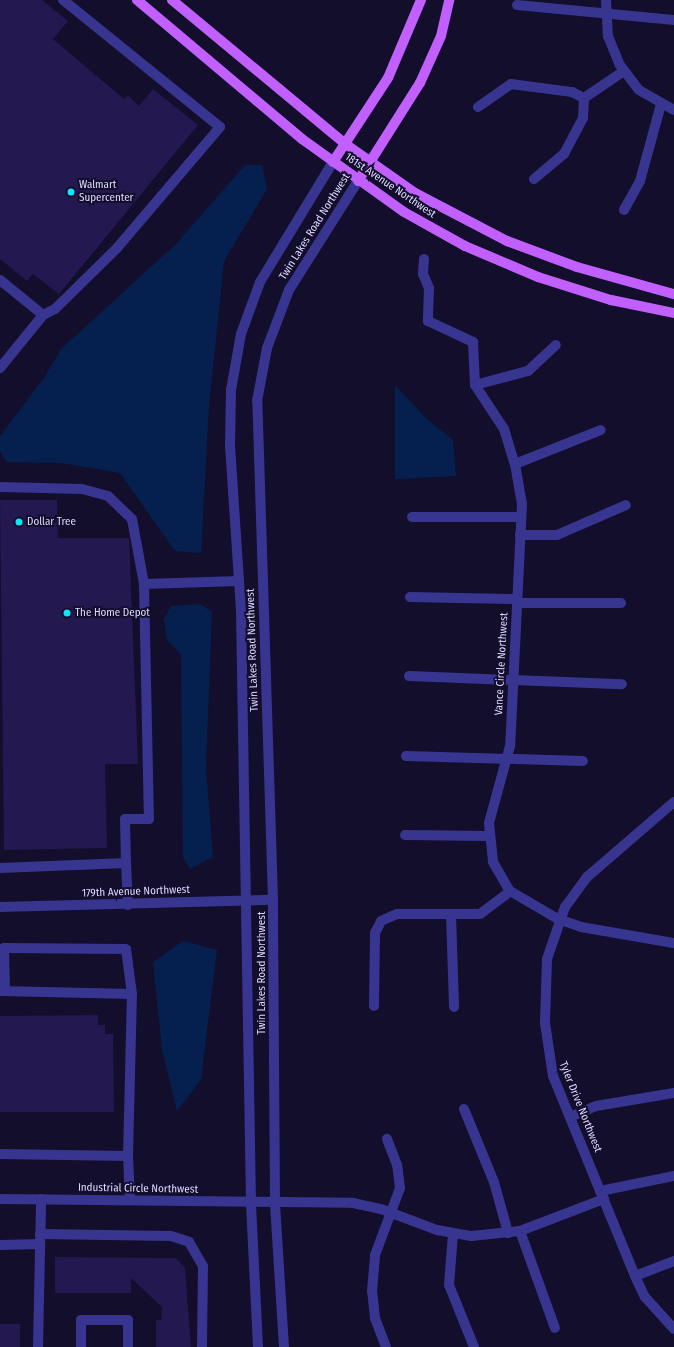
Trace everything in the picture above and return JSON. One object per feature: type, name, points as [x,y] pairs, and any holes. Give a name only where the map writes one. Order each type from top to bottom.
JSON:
[{"type":"main road","name":"181st Avenue Northwest","points":[[137,0],[333,162],[358,181],[421,222],[498,262],[570,289],[674,313]]},
{"type":"main road","name":"181st Avenue Northwest","points":[[172,0],[344,143],[370,162],[438,206],[507,241],[577,267],[674,294]]},
{"type":"main road","name":"Twin Lakes Road Northwest","points":[[333,162],[344,143],[388,78],[421,0]]},
{"type":"main road","name":"Twin Lakes Road Northwest","points":[[358,181],[431,61],[449,0]]},
{"type":"street","points":[[0,368],[43,315],[55,309],[117,248],[220,127],[63,0]]},
{"type":"street","points":[[606,0],[606,14],[613,51],[624,71],[639,90],[661,104],[674,110]]},
{"type":"street","points":[[517,5],[674,20]]},
{"type":"street","points":[[584,98],[624,71]]},
{"type":"street","points":[[478,108],[511,84],[572,92],[584,98]]},
{"type":"street","points":[[534,179],[564,154],[582,118],[584,98]]},
{"type":"street","points":[[624,210],[640,181],[661,104]]},
{"type":"street","name":"Twin Lakes Road Northwest","points":[[258,1347],[251,1202],[248,900],[239,582],[230,446],[236,354],[260,282],[333,162]]},
{"type":"street","name":"Twin Lakes Road Northwest","points":[[284,1347],[276,1202],[273,900],[257,401],[267,348],[289,290],[358,181]]},
{"type":"street","points":[[424,259],[423,274],[429,288],[428,321],[473,342],[475,385],[528,371],[556,345]]},
{"type":"street","points":[[0,280],[43,315]]},
{"type":"street","name":"Vance Circle Northwest","points":[[475,385],[499,418],[515,464],[521,517],[508,758],[491,810],[488,836],[496,870],[510,891],[558,919],[581,927],[674,943]]},
{"type":"street","points":[[515,464],[601,430]]},
{"type":"street","points":[[0,487],[82,489],[108,496],[132,519],[144,584],[149,819],[125,819],[128,905]]},
{"type":"street","points":[[520,535],[557,534],[626,504]]},
{"type":"street","points":[[412,517],[521,517]]},
{"type":"street","points":[[144,584],[239,582]]},
{"type":"street","points":[[410,597],[621,603]]},
{"type":"street","points":[[408,676],[622,684]]},
{"type":"street","points":[[406,756],[583,761]]},
{"type":"street","name":"Tyler Drive Northwest","points":[[674,802],[587,877],[558,919],[547,959],[545,1040],[548,1060],[635,1276],[645,1297],[674,1329]]},
{"type":"street","points":[[405,835],[488,836]]},
{"type":"street","points":[[0,868],[126,863]]},
{"type":"street","points":[[374,1006],[375,933],[378,925],[397,914],[451,915],[486,912],[510,891]]},
{"type":"street","name":"179th Avenue Northwest","points":[[0,907],[128,905],[273,900]]},
{"type":"street","points":[[451,915],[454,1007]]},
{"type":"street","points":[[130,1200],[128,1156],[132,994],[126,949],[4,948],[2,991],[132,994]]},
{"type":"street","points":[[570,1116],[596,1106],[674,1093]]},
{"type":"street","points":[[464,1109],[494,1182],[508,1234]]},
{"type":"street","points":[[386,1347],[375,1318],[372,1270],[392,1213],[400,1176],[387,1139]]},
{"type":"street","points":[[0,1154],[128,1156]]},
{"type":"street","name":"Industrial Circle Northwest","points":[[0,1199],[353,1204],[392,1213],[453,1234],[508,1234],[520,1231],[602,1195],[674,1176]]},
{"type":"street","points":[[38,1347],[41,1199]]},
{"type":"street","points":[[520,1231],[555,1328]]},
{"type":"street","points":[[40,1234],[171,1236],[189,1242],[203,1266],[202,1347]]},
{"type":"street","points":[[453,1234],[449,1285],[474,1347]]},
{"type":"street","points":[[0,1245],[40,1244]]},
{"type":"street","points":[[635,1276],[674,1261]]},
{"type":"street","points":[[81,1347],[81,1320],[128,1320],[128,1347]]},
{"type":"water","points":[[245,165],[262,165],[267,189],[224,261],[209,406],[201,553],[175,551],[120,473],[61,463],[6,462],[0,450],[0,436],[46,375],[61,349],[176,244]]},
{"type":"water","points":[[395,385],[426,418],[453,440],[456,476],[395,479]]},
{"type":"water","points":[[200,604],[212,612],[206,768],[213,857],[190,869],[183,857],[181,655],[167,640],[164,619],[171,606]]},
{"type":"water","points":[[183,941],[217,950],[201,1080],[177,1111],[162,1049],[153,962]]},
{"type":"building","name":"Walmart Supercenter","points":[[0,0],[42,0],[68,21],[53,39],[124,99],[128,95],[139,106],[153,89],[198,125],[59,294],[33,274],[27,281],[0,259]]},
{"type":"building","name":"The Home Depot","points":[[0,500],[57,500],[58,538],[129,538],[138,764],[105,764],[107,848],[4,850]]},
{"type":"building","points":[[98,1015],[98,1025],[105,1025],[105,1034],[113,1034],[114,1112],[0,1112],[0,1016]]},
{"type":"building","points":[[55,1257],[176,1258],[185,1268],[191,1347],[156,1347],[156,1320],[161,1320],[162,1307],[131,1278],[131,1293],[55,1293]]},
{"type":"building","points":[[0,1324],[20,1324],[20,1347],[0,1347]]},
{"type":"place","name":"Walmart Supercenter","points":[[71,192]]},
{"type":"place","name":"Dollar Tree","points":[[19,522]]},
{"type":"place","name":"The Home Depot","points":[[67,613]]}]
